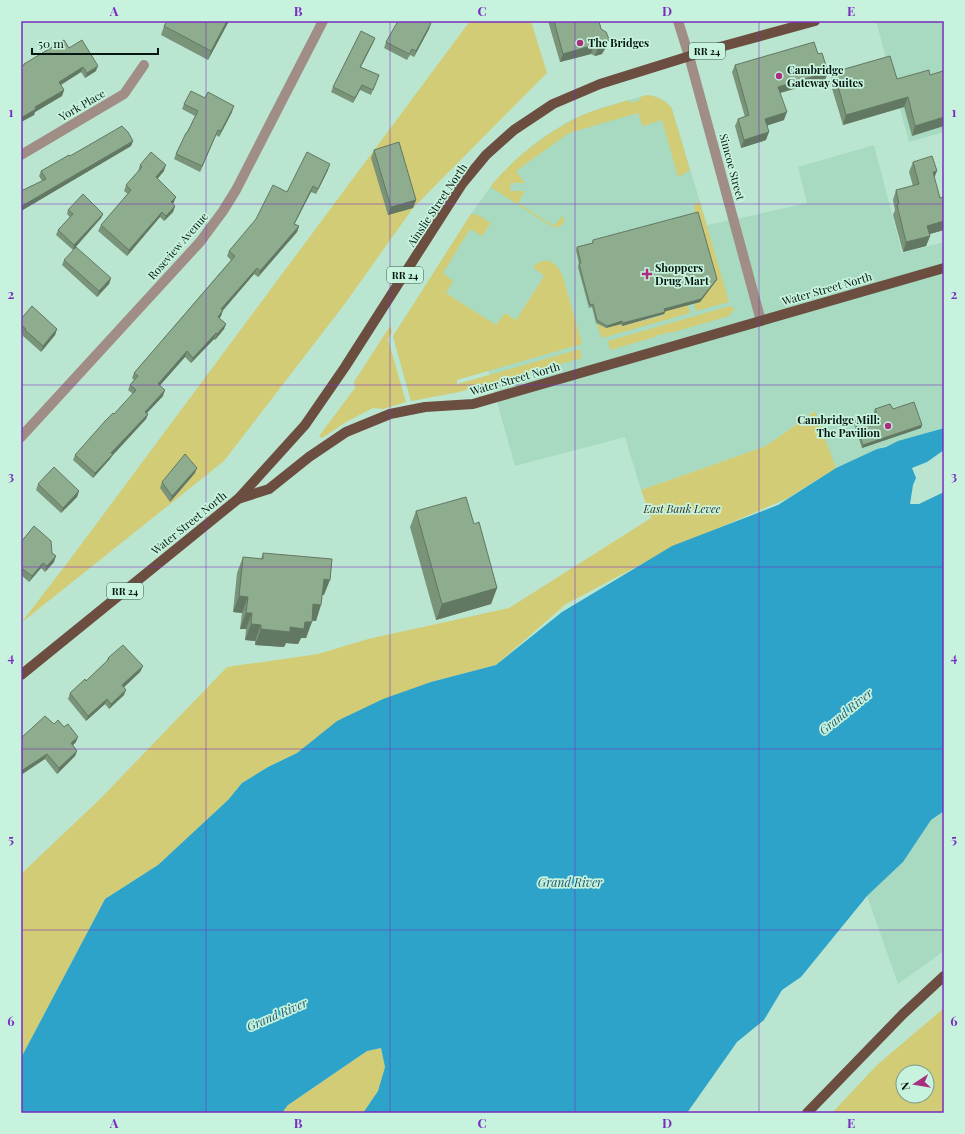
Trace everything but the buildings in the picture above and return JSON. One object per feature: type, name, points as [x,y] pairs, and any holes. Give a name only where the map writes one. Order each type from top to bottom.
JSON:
[{"type":"main road","name":"Ainslie Street North","points":[[238,499],[305,425],[345,367],[462,184],[486,155],[514,130],[553,104],[600,84],[689,56],[815,21]]},
{"type":"main road","name":"Water Street North","points":[[21,675],[238,499],[269,489],[309,457],[346,432],[390,414],[424,407],[473,404],[944,268]]},
{"type":"main road","points":[[807,1113],[903,1014],[944,976]]},
{"type":"street","name":"Roseview Avenue","points":[[21,437],[200,242],[223,211],[236,190],[323,21]]},
{"type":"street","name":"Simcoe Street","points":[[678,21],[689,56],[761,320]]},
{"type":"street","name":"York Place","points":[[21,155],[124,94],[144,65]]},
{"type":"shaded area","points":[[876,21],[944,21],[944,132],[909,142]]},
{"type":"shaded area","points":[[647,95],[654,96],[667,102],[672,109],[707,225],[807,203],[798,167],[874,145],[902,253],[944,242],[944,427],[877,449],[836,468],[814,411],[766,446],[641,490],[625,437],[515,466],[488,370],[456,380],[459,392],[411,401],[393,337],[471,214],[491,186],[515,160],[539,140],[569,121],[600,108]]},
{"type":"shaded area","points":[[944,811],[944,951],[898,984],[867,896],[903,862],[931,820]]},
{"type":"green space","points":[[470,21],[531,21],[547,73],[413,208],[344,305],[224,461],[21,623],[71,558]]},
{"type":"green space","points":[[647,95],[661,99],[672,109],[690,170],[678,177],[662,120],[643,126],[638,113],[569,133],[516,171],[525,183],[511,183],[510,191],[525,191],[518,203],[554,226],[563,215],[564,222],[560,226],[557,227],[551,226],[492,188],[491,186],[508,167],[537,142],[558,128],[591,112],[629,100],[631,103],[640,100],[640,97]]},
{"type":"green space","points":[[700,202],[729,302],[696,311],[694,304],[700,302],[694,205]]},
{"type":"green space","points":[[471,214],[478,215],[491,223],[482,236],[470,229],[443,273],[453,281],[446,293],[496,325],[505,313],[516,320],[544,276],[533,267],[542,261],[547,260],[558,267],[561,272],[582,344],[457,380],[457,384],[580,349],[582,358],[459,392],[411,401],[393,336]]},
{"type":"green space","points":[[688,305],[690,313],[602,338],[596,323],[606,328],[621,324],[622,326],[664,315],[663,312]]},
{"type":"green space","points":[[730,306],[731,308],[735,307],[732,313],[726,317],[670,333],[667,332],[665,334],[657,335],[655,337],[610,350],[608,341]]},
{"type":"green space","points":[[390,326],[392,332],[388,339],[406,402],[383,409],[373,408],[346,422],[322,438],[319,436],[355,388],[354,382]]},
{"type":"green space","name":"East Bank Levee","points":[[815,411],[836,468],[786,499],[674,547],[566,604],[496,665],[431,682],[338,721],[297,753],[268,767],[242,783],[228,800],[158,865],[105,899],[21,1058],[21,874],[100,799],[227,667],[318,654],[368,639],[509,608],[651,518],[641,490],[766,446]]},
{"type":"green space","points":[[944,1008],[944,1113],[832,1113],[877,1065]]},
{"type":"green space","points":[[381,1048],[385,1067],[378,1091],[363,1113],[282,1113],[288,1105],[367,1051]]},
{"type":"water","name":"Grand River","points":[[944,428],[944,450],[927,462],[912,468],[916,478],[913,485],[910,504],[919,504],[944,492],[944,811],[931,820],[903,862],[867,896],[801,977],[782,990],[764,1020],[737,1042],[687,1113],[363,1113],[378,1091],[385,1067],[381,1048],[367,1051],[288,1105],[282,1113],[21,1113],[21,1058],[105,899],[158,865],[228,800],[242,783],[268,767],[297,753],[337,721],[383,699],[431,682],[496,665],[562,612],[672,546],[778,505],[836,468],[877,449],[886,447],[898,441]]},
{"type":"place","name":"The Bridges","points":[[580,43]]},
{"type":"place","name":"Cambridge Gateway Suites","points":[[779,76]]},
{"type":"place","name":"Shoppers Drug Mart","points":[[647,274]]},
{"type":"place","name":"Cambridge Mill: The Pavilion","points":[[888,426]]}]
